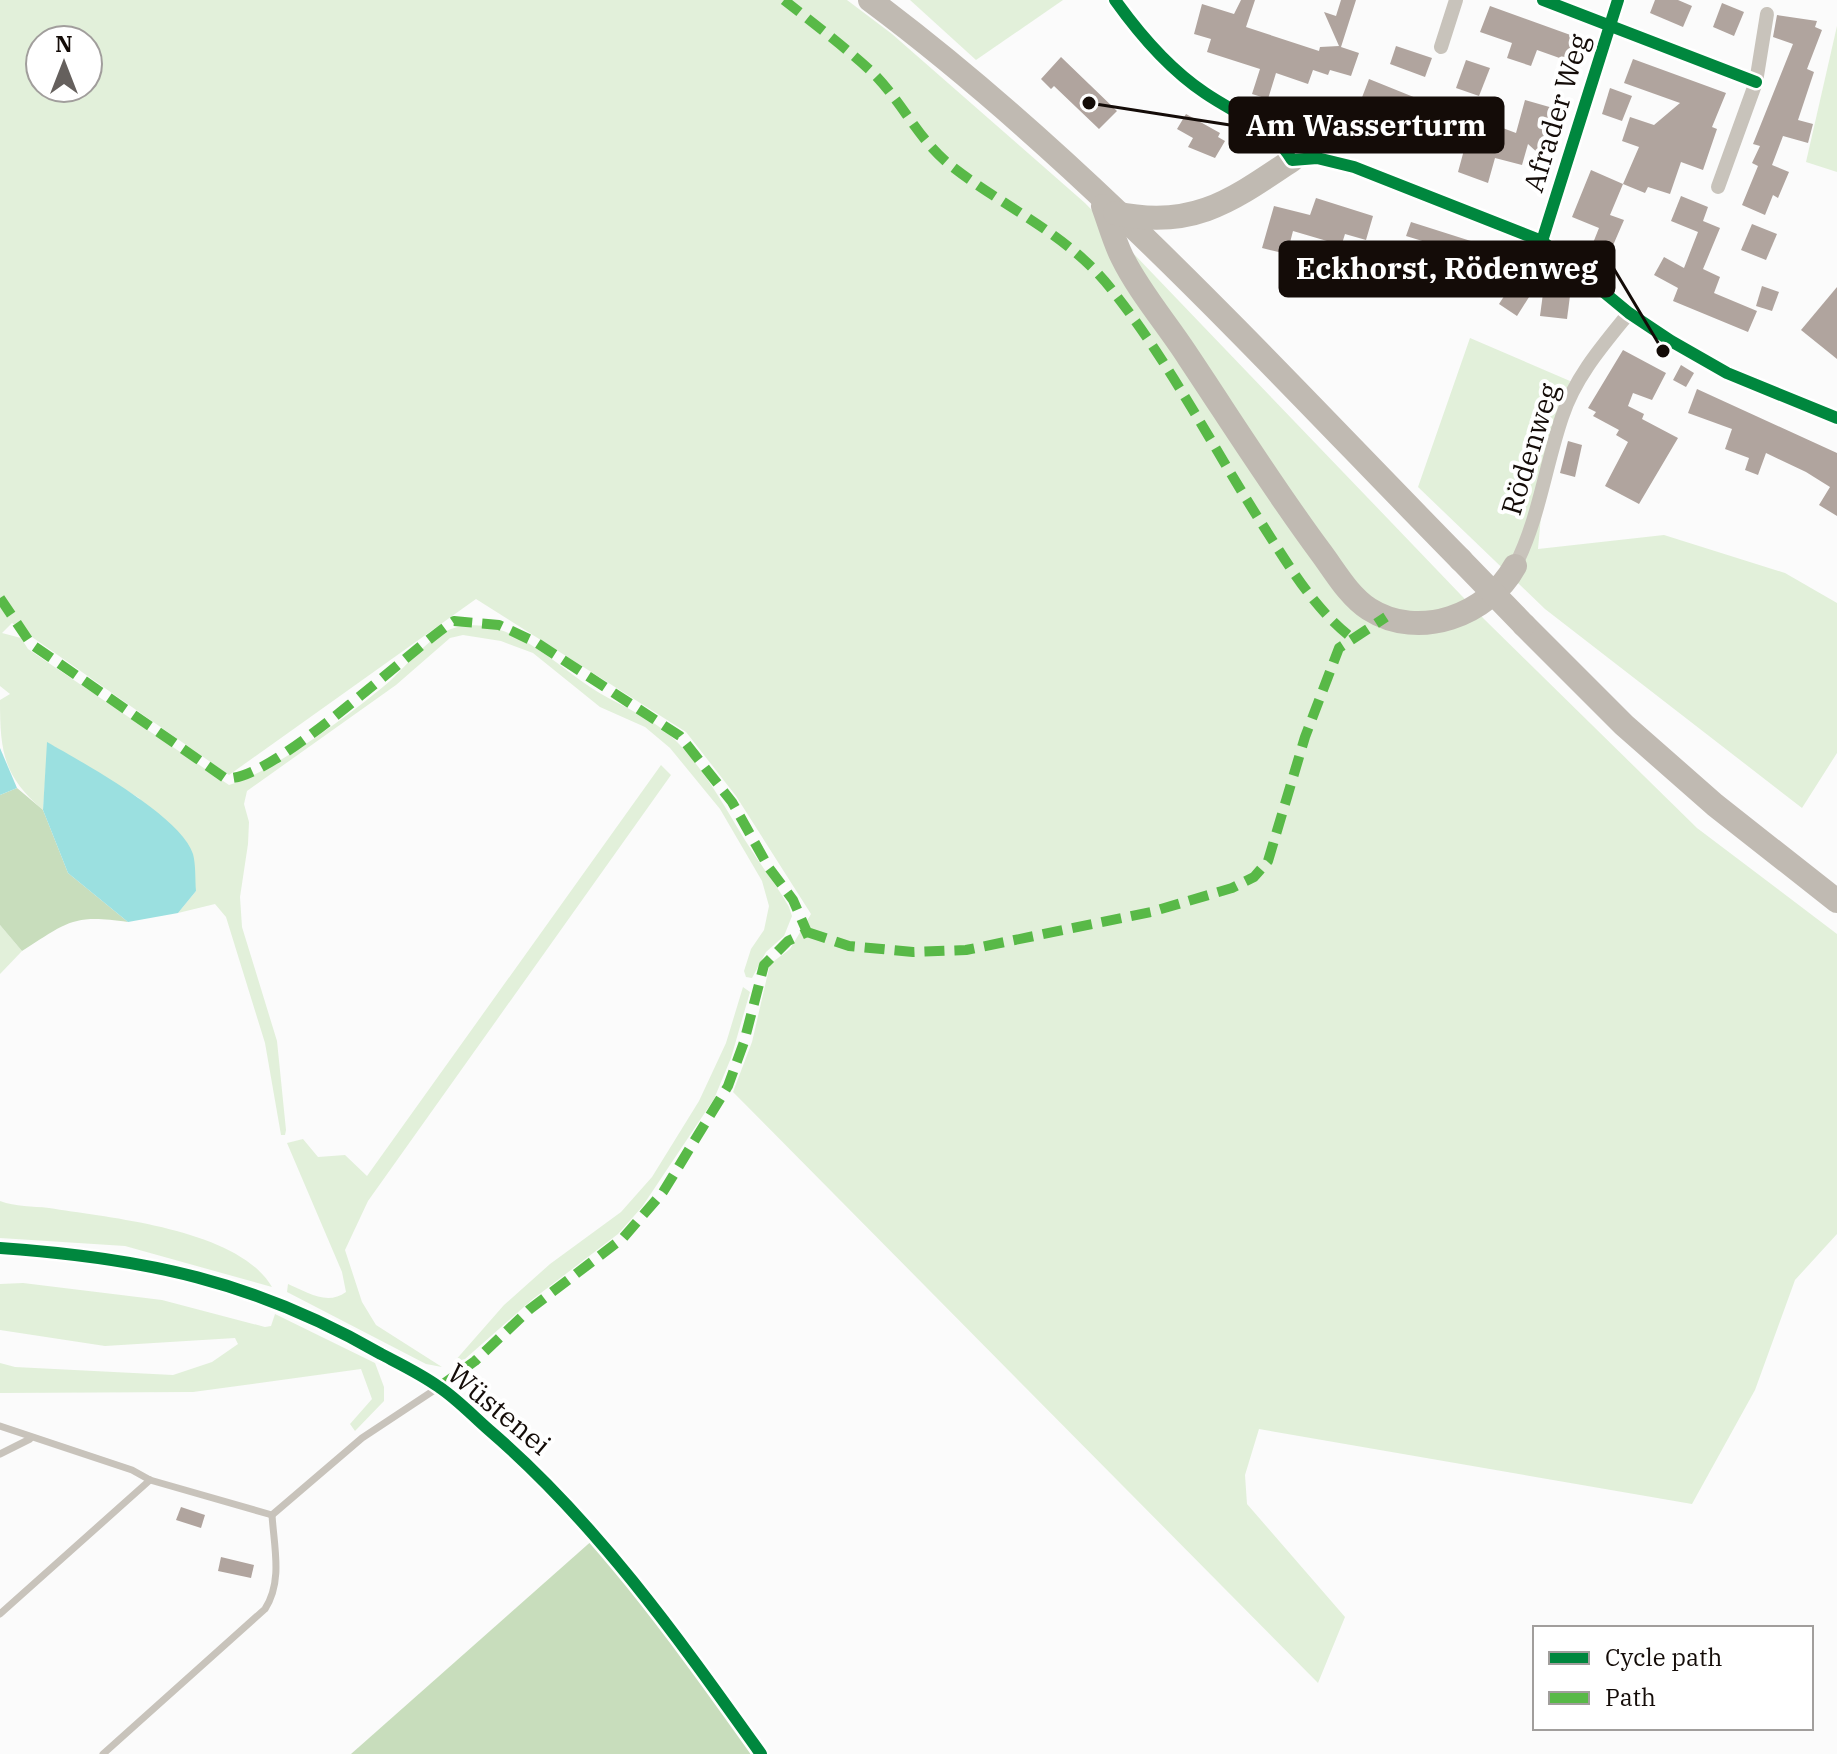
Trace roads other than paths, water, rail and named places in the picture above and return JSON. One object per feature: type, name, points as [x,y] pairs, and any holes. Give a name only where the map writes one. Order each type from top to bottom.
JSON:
[{"type":"main road","points":[[870,0],[1108,206],[1624,725],[1715,805],[1837,901]]},
{"type":"main road","points":[[1108,206],[1144,220],[1207,212],[1227,203],[1292,160]]},
{"type":"main road","points":[[1108,206],[1123,258],[1299,523],[1351,593],[1369,609],[1386,617],[1420,623],[1445,621],[1469,612],[1495,593],[1515,566]]},
{"type":"street","points":[[1115,0],[1151,46],[1205,93],[1275,136],[1292,160],[1317,158],[1354,167],[1542,241],[1629,313],[1727,373],[1837,418]]},
{"type":"street","points":[[1441,47],[1456,0]]},
{"type":"street","points":[[1543,0],[1756,82]]},
{"type":"street","name":"Afrader Weg","points":[[1542,241],[1618,0]]},
{"type":"street","points":[[1718,187],[1756,82],[1767,14]]},
{"type":"street","name":"Rödenweg","points":[[1515,566],[1530,537],[1562,416],[1576,385],[1629,313]]},
{"type":"street","name":"Wüstenei","points":[[0,1248],[63,1253],[166,1268],[223,1282],[291,1307],[439,1387],[533,1468],[612,1555],[761,1754]]},
{"type":"lane","points":[[272,1515],[362,1438],[439,1387]]},
{"type":"lane","points":[[0,1426],[30,1439],[132,1470],[150,1480],[272,1515]]},
{"type":"lane","points":[[0,1454],[30,1439]]},
{"type":"lane","points":[[0,1614],[150,1480]]},
{"type":"lane","points":[[103,1754],[265,1609],[273,1596],[276,1579],[272,1515]]},
{"type":"water","points":[[47,742],[129,791],[185,839],[194,858],[196,891],[178,913],[128,922],[68,873],[43,810]]},
{"type":"water","points":[[0,748],[17,788],[0,795]]},
{"type":"place","name":"Am Wasserturm","points":[[1089,103]]},
{"type":"place","name":"Eckhorst, Rödenweg","points":[[1663,351]]}]
